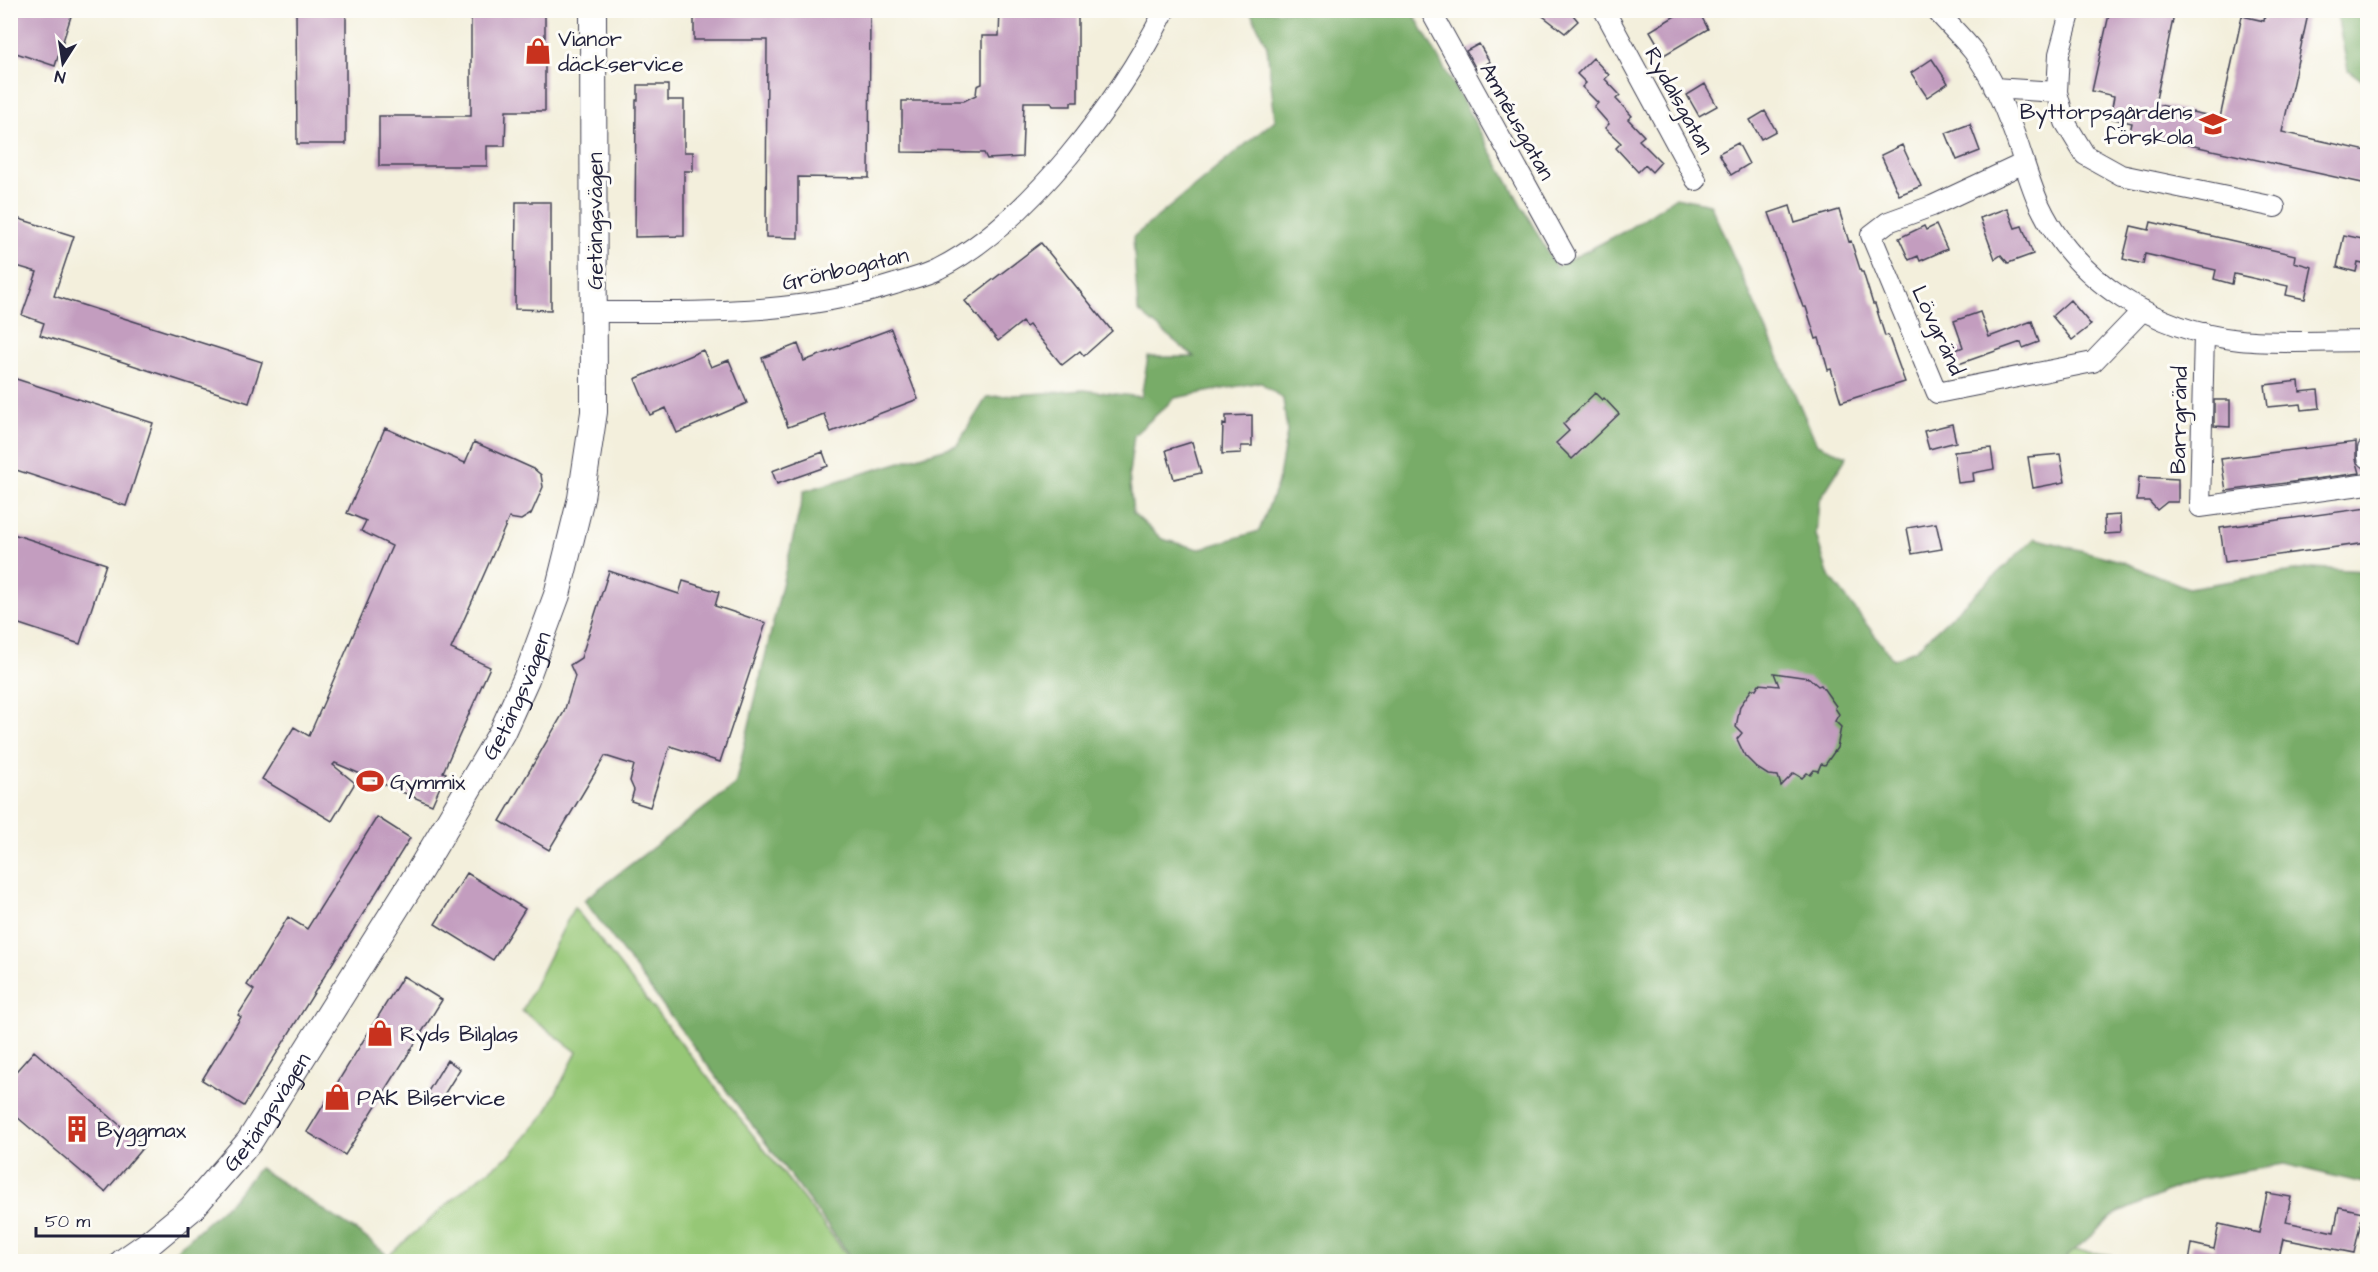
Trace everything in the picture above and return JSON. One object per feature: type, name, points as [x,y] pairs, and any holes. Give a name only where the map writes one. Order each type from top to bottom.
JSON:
[{"type":"street","name":"Getängsvägen","points":[[123,1262],[192,1208],[249,1142],[420,870],[502,732],[526,679],[557,595],[581,498],[594,412],[593,10]]},
{"type":"street","name":"Grönbogatan","points":[[594,312],[733,312],[790,307],[874,290],[937,270],[990,235],[1043,186],[1100,115],[1151,38],[1165,10]]},
{"type":"street","name":"Amnéusgatan","points":[[1430,10],[1564,255]]},
{"type":"street","name":"Rydalsgatan","points":[[1604,10],[1696,180]]},
{"type":"street","points":[[1936,10],[1974,53],[1994,88],[2009,119],[2040,207],[2061,241],[2082,267],[2104,287],[2143,310],[2204,333],[2240,340],[2367,341]]},
{"type":"street","points":[[2071,10],[2059,54],[2057,92],[2065,122],[2085,155],[2121,175],[2275,207]]},
{"type":"street","points":[[1994,88],[2057,92]]},
{"type":"street","name":"Lövgränd","points":[[2024,163],[1932,206],[1888,222],[1871,235],[1937,393],[2093,362],[2143,310]]},
{"type":"street","name":"Barrgränd","points":[[2204,333],[2200,507],[2367,484]]},
{"type":"street","points":[[2367,449],[2367,458]]},
{"type":"green space","points":[[1250,11],[1412,11],[1556,267],[1625,231],[1676,197],[1710,204],[1817,444],[1847,456],[1819,501],[1816,535],[1828,574],[1893,659],[1915,650],[2035,538],[2121,561],[2188,588],[2312,568],[2367,571],[2367,1184],[2284,1164],[2195,1180],[2116,1214],[2062,1261],[854,1261],[584,900],[735,785],[804,491],[957,445],[987,397],[1084,390],[1141,397],[1148,357],[1194,357],[1138,311],[1133,237],[1275,120],[1267,46]],"holes":[[[1260,382],[1283,399],[1287,432],[1278,482],[1259,531],[1199,549],[1162,539],[1133,513],[1129,474],[1134,435],[1175,398]]]},
{"type":"green space","points":[[2336,11],[2367,11],[2367,84],[2348,70]]},
{"type":"green space","points":[[574,907],[852,1261],[395,1262],[388,1256],[473,1182],[511,1154],[545,1114],[577,1052],[522,1011]]},
{"type":"green space","points":[[259,1168],[361,1234],[395,1261],[164,1261],[232,1200]]},
{"type":"green space","points":[[2073,1250],[2111,1255],[2115,1261],[2062,1262]]},
{"type":"building","points":[[10,10],[73,10],[55,66],[10,51]]},
{"type":"building","points":[[296,10],[346,10],[346,144],[297,144]]},
{"type":"building","points":[[471,10],[545,10],[545,111],[506,111],[505,146],[487,146],[487,166],[379,166],[379,116],[471,116]]},
{"type":"building","points":[[694,10],[870,10],[869,178],[798,177],[798,238],[766,237],[767,40],[694,40]]},
{"type":"building","points":[[1000,10],[1078,10],[1078,102],[1071,102],[1071,106],[1053,106],[1051,102],[1024,102],[1022,157],[987,159],[984,153],[902,152],[902,101],[964,101],[976,95],[977,86],[982,84],[982,36],[999,36]]},
{"type":"building","points":[[1535,10],[1569,10],[1578,21],[1565,33]]},
{"type":"building","points":[[1685,10],[1698,10],[1708,29],[1664,55],[1650,31]]},
{"type":"building","points":[[2110,10],[2132,14],[2133,10],[2175,10],[2155,104],[2220,118],[2242,16],[2264,21],[2266,10],[2309,10],[2282,132],[2367,151],[2367,184],[2130,132],[2132,123],[2110,118],[2114,96],[2092,91]]},
{"type":"building","points":[[1479,44],[1490,62],[1476,69],[1466,51]]},
{"type":"building","points":[[1593,58],[1609,75],[1605,79],[1620,95],[1616,99],[1632,116],[1628,119],[1644,136],[1639,140],[1661,162],[1652,172],[1645,165],[1638,172],[1616,148],[1621,143],[1605,128],[1609,124],[1594,107],[1598,103],[1582,87],[1586,83],[1577,74]]},
{"type":"building","points":[[1932,59],[1948,83],[1927,97],[1911,73]]},
{"type":"building","points":[[1705,84],[1717,106],[1699,116],[1687,95]]},
{"type":"building","points":[[638,85],[668,85],[668,100],[684,100],[684,152],[693,152],[693,171],[684,171],[684,236],[635,237]]},
{"type":"building","points":[[1765,111],[1776,131],[1761,139],[1750,120]]},
{"type":"building","points":[[1970,124],[1980,151],[1957,160],[1946,133]]},
{"type":"building","points":[[1738,143],[1749,164],[1731,175],[1719,153]]},
{"type":"building","points":[[1902,145],[1921,186],[1899,195],[1881,155]]},
{"type":"building","points":[[516,202],[551,202],[551,310],[515,309]]},
{"type":"building","points":[[1790,206],[1795,223],[1839,210],[1885,336],[1888,335],[1905,382],[1841,402],[1831,369],[1828,370],[1819,338],[1816,339],[1806,307],[1803,307],[1769,213]]},
{"type":"building","points":[[2007,208],[2015,228],[2022,226],[2033,254],[2008,263],[2001,255],[1995,259],[1980,218]]},
{"type":"building","points":[[10,216],[74,236],[54,296],[262,362],[249,403],[40,335],[44,323],[22,315],[37,272],[10,264]]},
{"type":"building","points":[[2151,222],[2295,255],[2294,262],[2312,267],[2305,299],[2286,295],[2288,286],[2234,274],[2232,284],[2214,279],[2216,270],[2145,254],[2143,264],[2123,259],[2131,226],[2149,230]]},
{"type":"building","points":[[1936,225],[1947,249],[1920,261],[1918,256],[1909,260],[1899,238],[1924,226],[1926,230]]},
{"type":"building","points":[[2344,235],[2367,240],[2367,265],[2358,263],[2356,272],[2337,267]]},
{"type":"building","points":[[1041,243],[1112,331],[1084,356],[1080,351],[1062,365],[1029,325],[1026,327],[1022,322],[998,341],[965,301]]},
{"type":"building","points":[[2070,300],[2091,325],[2072,340],[2052,316]]},
{"type":"building","points":[[1980,312],[1989,337],[2032,321],[2039,342],[2023,348],[2021,342],[1956,365],[1951,352],[1963,347],[1954,321]]},
{"type":"building","points":[[891,329],[918,399],[831,432],[824,414],[788,427],[762,358],[798,344],[804,361]]},
{"type":"building","points":[[703,350],[711,367],[729,360],[747,403],[677,433],[666,408],[650,415],[635,379]]},
{"type":"building","points":[[10,377],[153,423],[126,506],[10,468]]},
{"type":"building","points":[[2299,381],[2300,392],[2318,390],[2320,408],[2302,410],[2301,404],[2268,407],[2265,385]]},
{"type":"building","points":[[1595,393],[1602,400],[1604,398],[1619,414],[1572,459],[1556,443],[1569,431],[1563,424]]},
{"type":"building","points":[[2214,400],[2230,400],[2230,427],[2214,426]]},
{"type":"building","points":[[1252,415],[1252,446],[1241,446],[1241,453],[1222,454],[1223,424],[1226,425],[1226,416]]},
{"type":"building","points":[[1952,424],[1956,442],[1929,449],[1924,431]]},
{"type":"building","points":[[385,428],[465,463],[474,442],[534,469],[541,475],[543,487],[531,514],[521,520],[509,518],[451,649],[490,667],[443,772],[446,773],[432,805],[335,763],[333,765],[355,783],[332,821],[262,779],[294,727],[309,736],[392,546],[361,531],[366,521],[347,513]]},
{"type":"building","points":[[1192,442],[1201,473],[1174,479],[1166,450]]},
{"type":"building","points":[[2356,442],[2356,459],[2360,473],[2226,491],[2221,459]]},
{"type":"building","points":[[1991,448],[1994,469],[1973,473],[1974,481],[1958,483],[1954,452]]},
{"type":"building","points":[[823,452],[828,466],[777,484],[772,471]]},
{"type":"building","points":[[2060,454],[2065,482],[2033,488],[2028,457]]},
{"type":"building","points":[[2139,477],[2178,479],[2178,502],[2167,502],[2157,510],[2149,501],[2137,501]]},
{"type":"building","points":[[2367,508],[2367,543],[2225,562],[2220,528]]},
{"type":"building","points":[[2120,515],[2121,533],[2105,534],[2104,516]]},
{"type":"building","points":[[1936,523],[1942,549],[1912,554],[1907,528]]},
{"type":"building","points":[[10,533],[106,564],[80,644],[10,621]]},
{"type":"building","points":[[609,571],[679,594],[683,581],[719,592],[715,606],[766,623],[720,762],[670,746],[650,807],[631,801],[634,790],[630,781],[634,765],[605,756],[549,850],[500,821],[564,712],[575,676],[570,665],[581,658]]},
{"type":"building","points":[[1774,673],[1809,678],[1818,686],[1821,685],[1836,706],[1839,714],[1835,721],[1841,727],[1837,748],[1825,765],[1821,764],[1818,771],[1814,770],[1810,775],[1807,773],[1802,778],[1794,773],[1781,786],[1778,776],[1768,775],[1745,756],[1737,739],[1742,733],[1736,727],[1740,706],[1752,689],[1756,689],[1759,684],[1779,686]]},
{"type":"building","points":[[377,817],[410,838],[244,1106],[202,1080],[241,1017],[238,1015],[254,990],[247,985],[288,917],[307,929]]},
{"type":"building","points":[[467,873],[525,909],[493,960],[435,924]]},
{"type":"building","points":[[403,976],[442,1000],[345,1155],[307,1132]]},
{"type":"building","name":"Byggmax","points":[[34,1051],[144,1146],[105,1192],[10,1111],[10,1078]]},
{"type":"building","points":[[447,1060],[460,1069],[440,1101],[427,1093]]},
{"type":"building","points":[[2267,1193],[2291,1197],[2286,1222],[2334,1232],[2339,1207],[2363,1212],[2354,1253],[2283,1239],[2278,1262],[2189,1262],[2192,1244],[2214,1249],[2219,1224],[2259,1233]]},
{"type":"place","name":"Vianor däckservice","points":[[538,51]]},
{"type":"place","name":"Byttorpsgårdens förskola","points":[[2213,124]]},
{"type":"place","name":"Gymmix","points":[[370,781]]},
{"type":"place","name":"Ryds Bilglas","points":[[380,1033]]},
{"type":"place","name":"PAK Bilservice","points":[[337,1097]]},
{"type":"place","name":"Byggmax","points":[[77,1129]]}]
